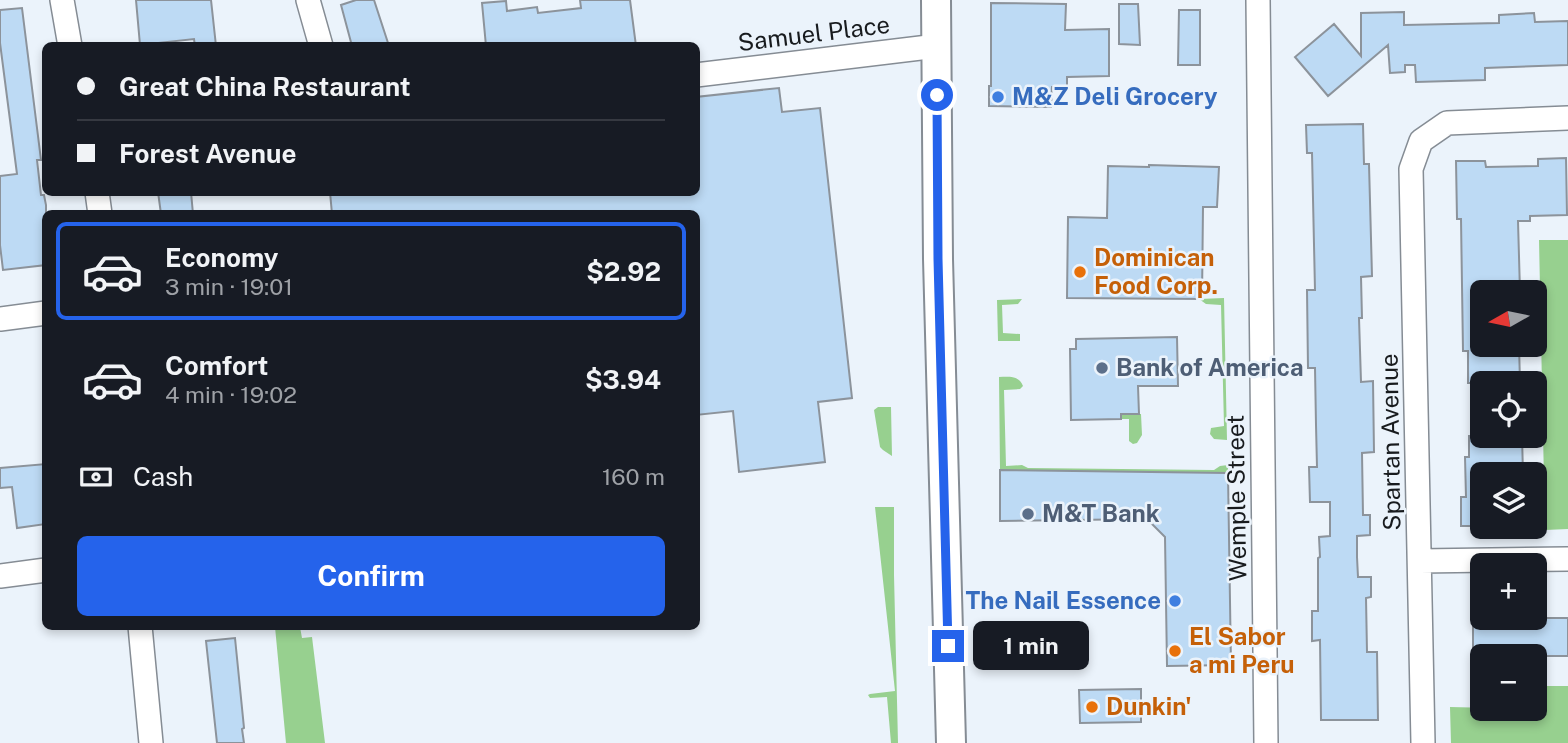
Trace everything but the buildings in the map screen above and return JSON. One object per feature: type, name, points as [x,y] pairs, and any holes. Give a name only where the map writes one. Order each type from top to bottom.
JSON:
[{"type":"main road","points":[[936,0],[938,259],[951,743]]},
{"type":"street","points":[[62,0],[69,42]]},
{"type":"street","points":[[308,0],[320,42]]},
{"type":"street","name":"Wemple Street","points":[[1258,0],[1266,743]]},
{"type":"street","name":"Samuel Place","points":[[700,75],[937,46]]},
{"type":"street","name":"Spartan Avenue","points":[[1423,743],[1411,169],[1421,141],[1447,123],[1568,118]]},
{"type":"street","points":[[0,319],[42,314]]},
{"type":"street","points":[[1420,561],[1568,559]]},
{"type":"street","points":[[0,576],[42,571]]},
{"type":"street","points":[[140,630],[151,743]]},
{"type":"green space","points":[[1539,240],[1568,240],[1568,529],[1547,530],[1547,462],[1544,462],[1543,448],[1547,448],[1547,371],[1542,371],[1541,357],[1547,357],[1547,280],[1540,280]]},
{"type":"green space","points":[[1224,298],[1227,440],[1214,439],[1210,434],[1211,428],[1224,426],[1221,305],[1206,304],[1199,299]]},
{"type":"green space","points":[[1022,299],[1018,304],[1002,305],[1003,333],[1020,334],[1020,341],[998,341],[997,300]]},
{"type":"green space","points":[[999,377],[1016,378],[1023,386],[1020,389],[1004,390],[1006,466],[1214,470],[1228,465],[1228,473],[1000,470]]},
{"type":"green space","points":[[878,407],[891,407],[892,456],[880,447],[874,410]]},
{"type":"green space","points":[[1121,414],[1141,414],[1142,435],[1137,443],[1129,441],[1129,419],[1121,419]]},
{"type":"green space","points":[[875,507],[894,507],[898,743],[891,743],[887,697],[870,698],[868,695],[895,691]]},
{"type":"green space","points":[[275,630],[301,630],[302,638],[312,637],[325,743],[286,743]]},
{"type":"green space","points":[[1547,686],[1568,686],[1568,743],[1451,743],[1450,707],[1470,707],[1470,721],[1547,721]]},
{"type":"place","name":"M&Z Deli Grocery","points":[[998,97]]},
{"type":"place","name":"Dominican Food Corp.","points":[[1080,272]]},
{"type":"place","name":"Bank of America","points":[[1102,368]]},
{"type":"place","name":"M&T Bank","points":[[1028,514]]},
{"type":"place","name":"The Nail Essence","points":[[1175,601]]},
{"type":"place","name":"El Sabor a mi Peru","points":[[1175,651]]},
{"type":"place","name":"Dunkin'","points":[[1092,707]]},
{"type":"route","points":[[937,95],[938,259],[948,646]]}]
